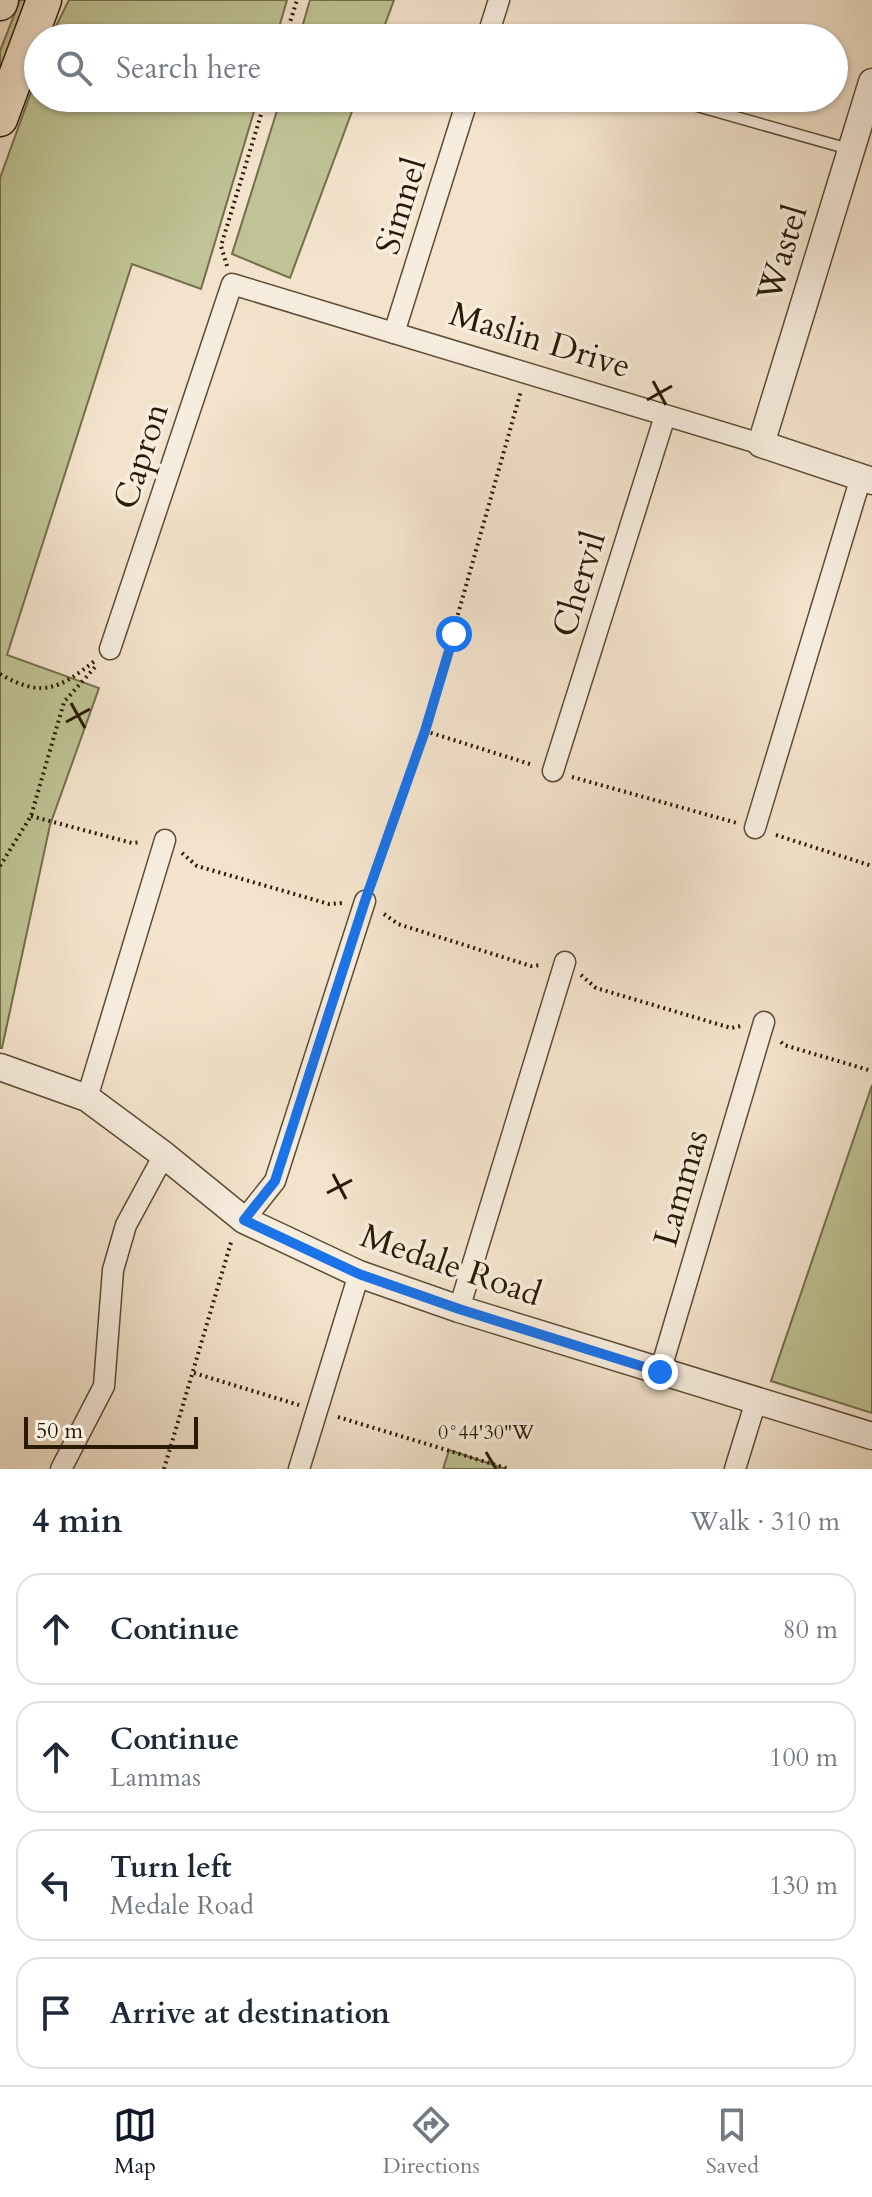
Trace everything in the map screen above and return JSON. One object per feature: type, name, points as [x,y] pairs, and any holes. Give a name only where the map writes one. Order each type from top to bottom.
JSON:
[{"type":"highway","points":[[35,24],[44,0]]},
{"type":"highway","points":[[0,119],[24,54]]},
{"type":"street","points":[[491,24],[499,0]]},
{"type":"street","name":"Wastel","points":[[761,444],[872,82]]},
{"type":"street","name":"Simnel","points":[[394,333],[464,112]]},
{"type":"street","name":"Maslin Drive","points":[[232,284],[761,444],[866,479]]},
{"type":"street","name":"Capron","points":[[110,649],[232,284]]},
{"type":"street","name":"Chervil","points":[[553,771],[665,416]]},
{"type":"street","points":[[755,828],[866,479]]},
{"type":"street","points":[[87,1098],[165,840]]},
{"type":"street","points":[[244,1220],[275,1181],[365,901]]},
{"type":"street","points":[[459,1309],[565,962]]},
{"type":"street","name":"Lammas","points":[[660,1372],[764,1022]]},
{"type":"street","name":"Medale Road","points":[[0,1067],[87,1098],[244,1220],[359,1274],[459,1309],[872,1436]]},
{"type":"street","points":[[61,1469],[104,1386],[113,1270],[126,1225],[164,1155]]},
{"type":"street","points":[[299,1469],[359,1274]]},
{"type":"street","points":[[735,1469],[756,1401]]},
{"type":"lane","points":[[718,112],[850,149]]},
{"type":"path","points":[[289,24],[297,0]]},
{"type":"path","points":[[232,284],[221,246],[262,112]]},
{"type":"path","points":[[365,901],[425,731],[527,373]]},
{"type":"path","points":[[0,674],[37,689],[67,683],[110,649]]},
{"type":"path","points":[[0,866],[31,816],[64,702],[110,649]]},
{"type":"path","points":[[425,731],[755,828],[872,866]]},
{"type":"path","points":[[31,816],[132,843],[165,840],[197,866],[329,904],[365,901],[398,924],[531,966],[565,962],[596,988],[731,1028],[764,1022],[784,1045],[872,1071]]},
{"type":"path","points":[[164,1469],[233,1234],[244,1220]]},
{"type":"path","points":[[194,1373],[509,1469]]},
{"type":"green space","points":[[20,0],[35,0],[0,87],[0,51]]},
{"type":"green space","points":[[69,0],[287,0],[280,24],[57,24]]},
{"type":"green space","points":[[310,0],[394,0],[385,24],[303,24]]},
{"type":"green space","points":[[24,112],[254,112],[201,289],[132,264],[7,655],[99,688],[50,825],[2,1048],[0,1048],[0,178]]},
{"type":"green space","points":[[277,112],[352,112],[290,278],[232,254]]},
{"type":"green space","points":[[872,1085],[872,1413],[771,1381]]},
{"type":"green space","points":[[449,1450],[506,1469],[443,1469]]},
{"type":"route","points":[[454,634],[425,731],[365,901],[275,1181],[244,1220],[359,1274],[660,1372]]}]
